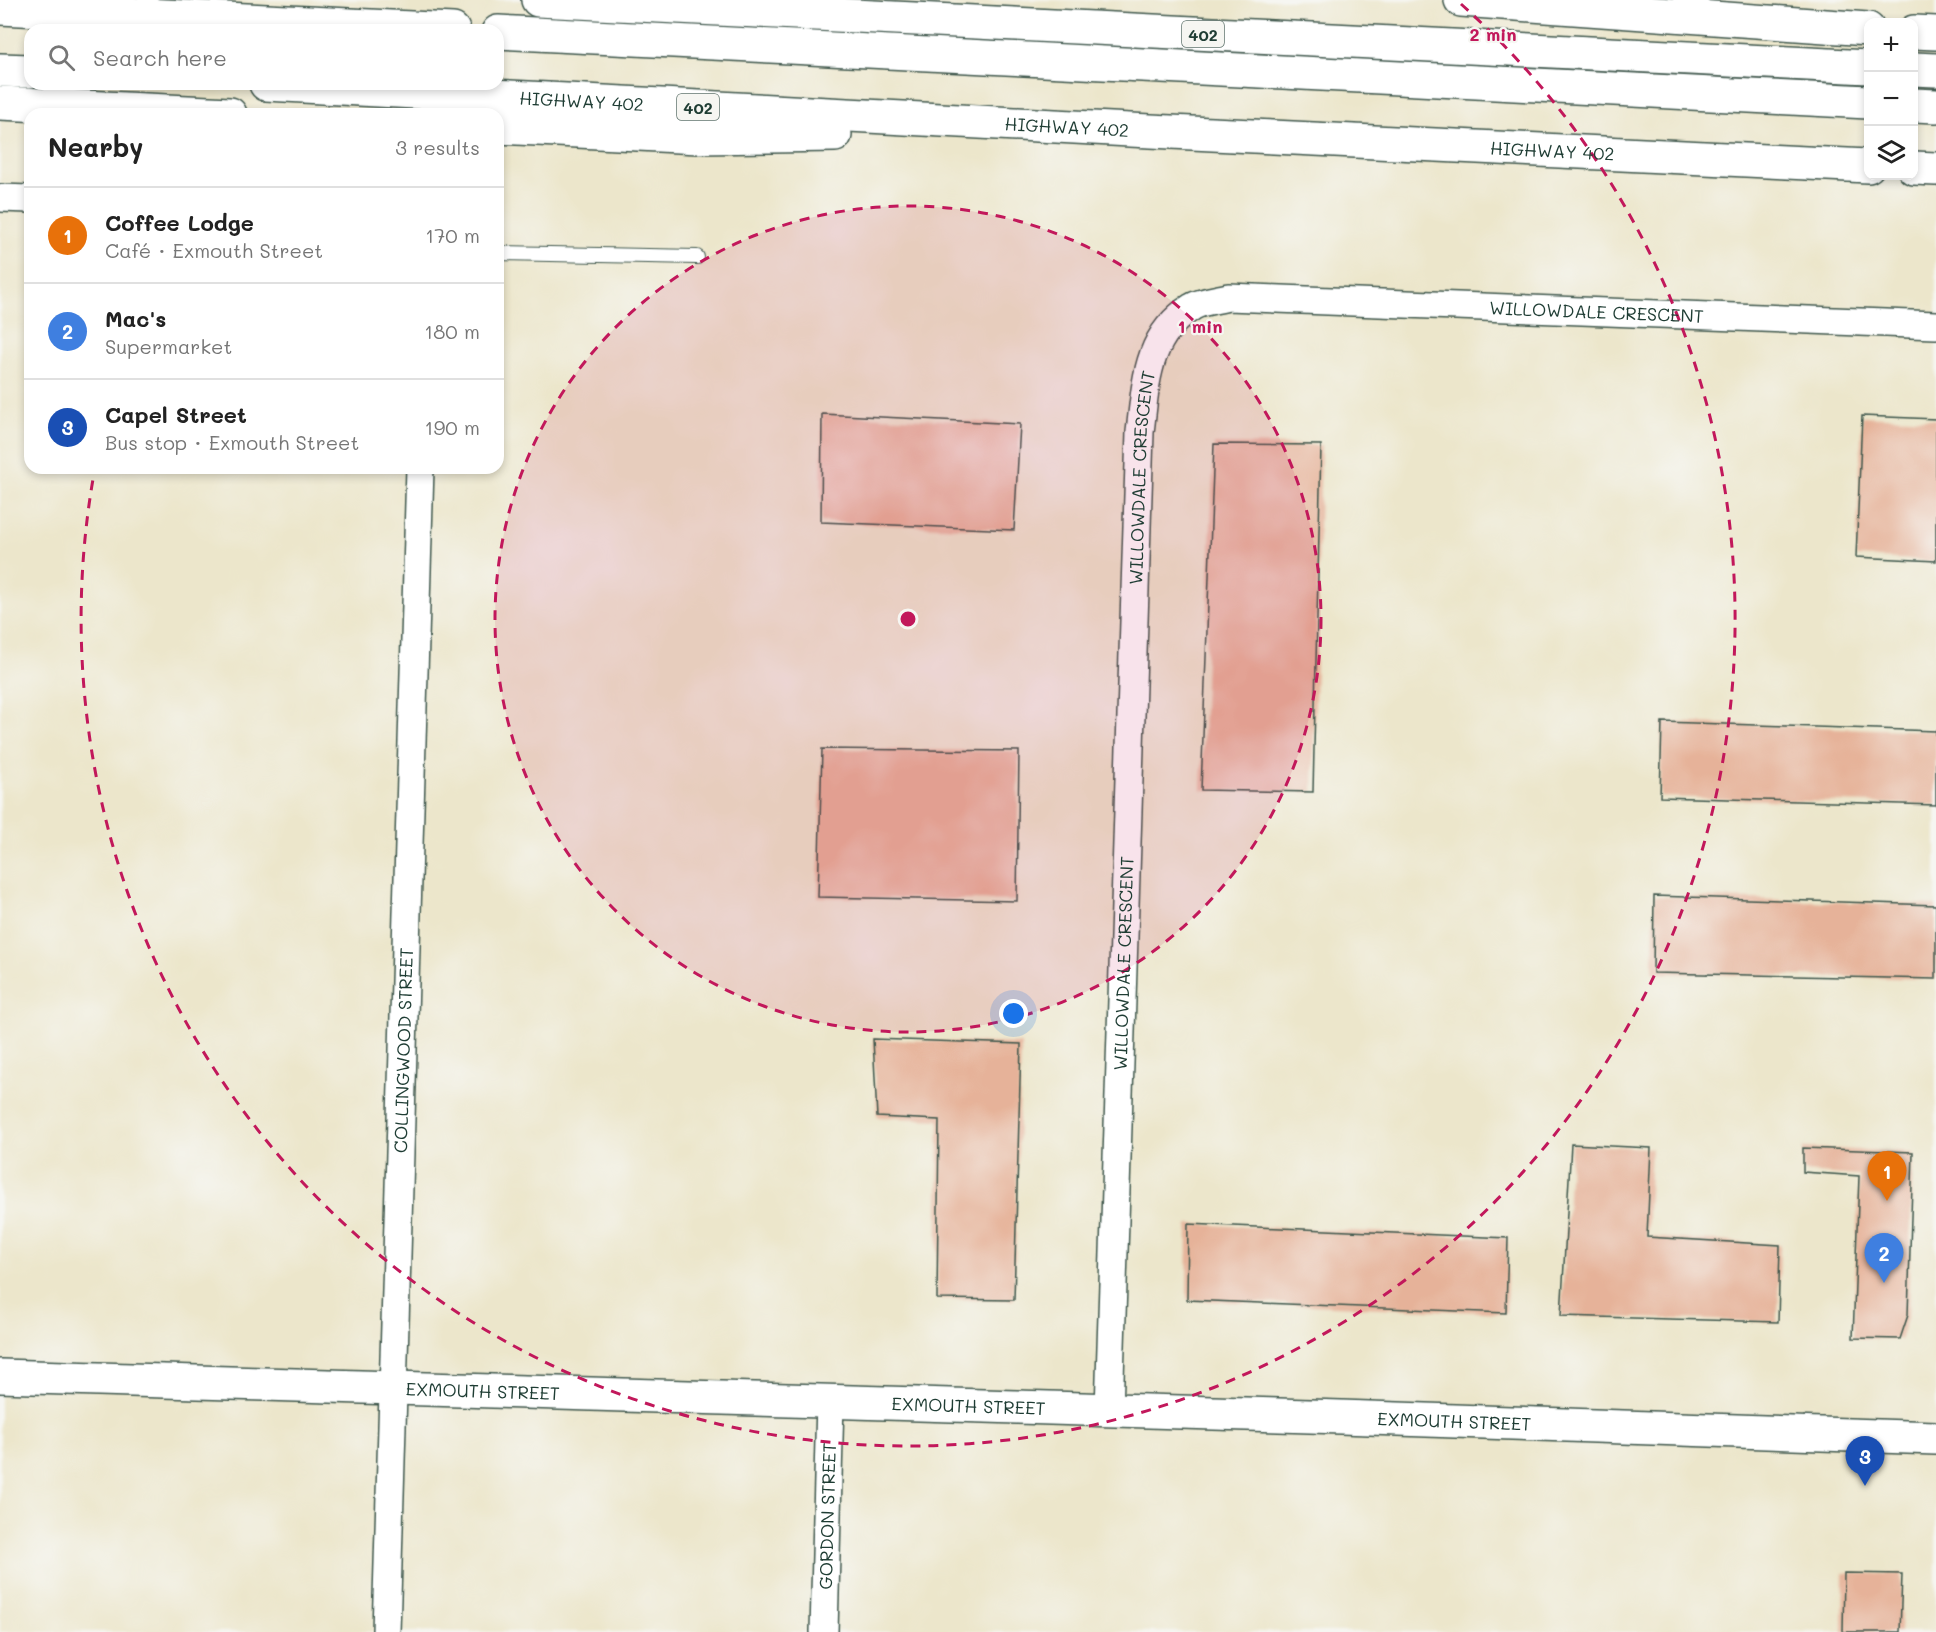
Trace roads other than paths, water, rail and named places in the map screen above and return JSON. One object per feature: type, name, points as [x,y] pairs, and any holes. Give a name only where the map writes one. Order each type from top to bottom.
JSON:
[{"type":"main road","name":"402","points":[[538,0],[1864,67]]},
{"type":"main road","points":[[1461,0],[1864,29]]},
{"type":"main road","points":[[0,8],[329,24]]},
{"type":"main road","points":[[504,32],[1864,102]]},
{"type":"main road","points":[[1918,32],[1936,33]]},
{"type":"main road","points":[[1918,69],[1936,70]]},
{"type":"main road","points":[[0,70],[24,71]]},
{"type":"main road","name":"HIGHWAY 402","points":[[379,90],[1864,166]]},
{"type":"main road","points":[[0,103],[105,108]]},
{"type":"main road","points":[[1918,105],[1936,106]]},
{"type":"main road","points":[[504,127],[699,137],[1130,130]]},
{"type":"main road","points":[[1918,168],[1936,169]]},
{"type":"main road","name":"EXMOUTH STREET","points":[[0,1376],[1936,1438]]},
{"type":"street","points":[[0,198],[24,199]]},
{"type":"street","name":"WILLOWDALE CRESCENT","points":[[1109,1410],[1140,432],[1153,350],[1168,327],[1193,306],[1228,297],[1936,325]]},
{"type":"street","name":"COLLINGWOOD STREET","points":[[386,1632],[420,474]]},
{"type":"street","name":"GORDON STREET","points":[[824,1632],[830,1401]]},
{"type":"lane","points":[[504,253],[697,257]]},
{"type":"place","name":"Coffee Lodge","points":[[1887,1201]]},
{"type":"place","name":"Mac's","points":[[1884,1283]]},
{"type":"place","name":"Capel Street","points":[[1865,1486]]}]
